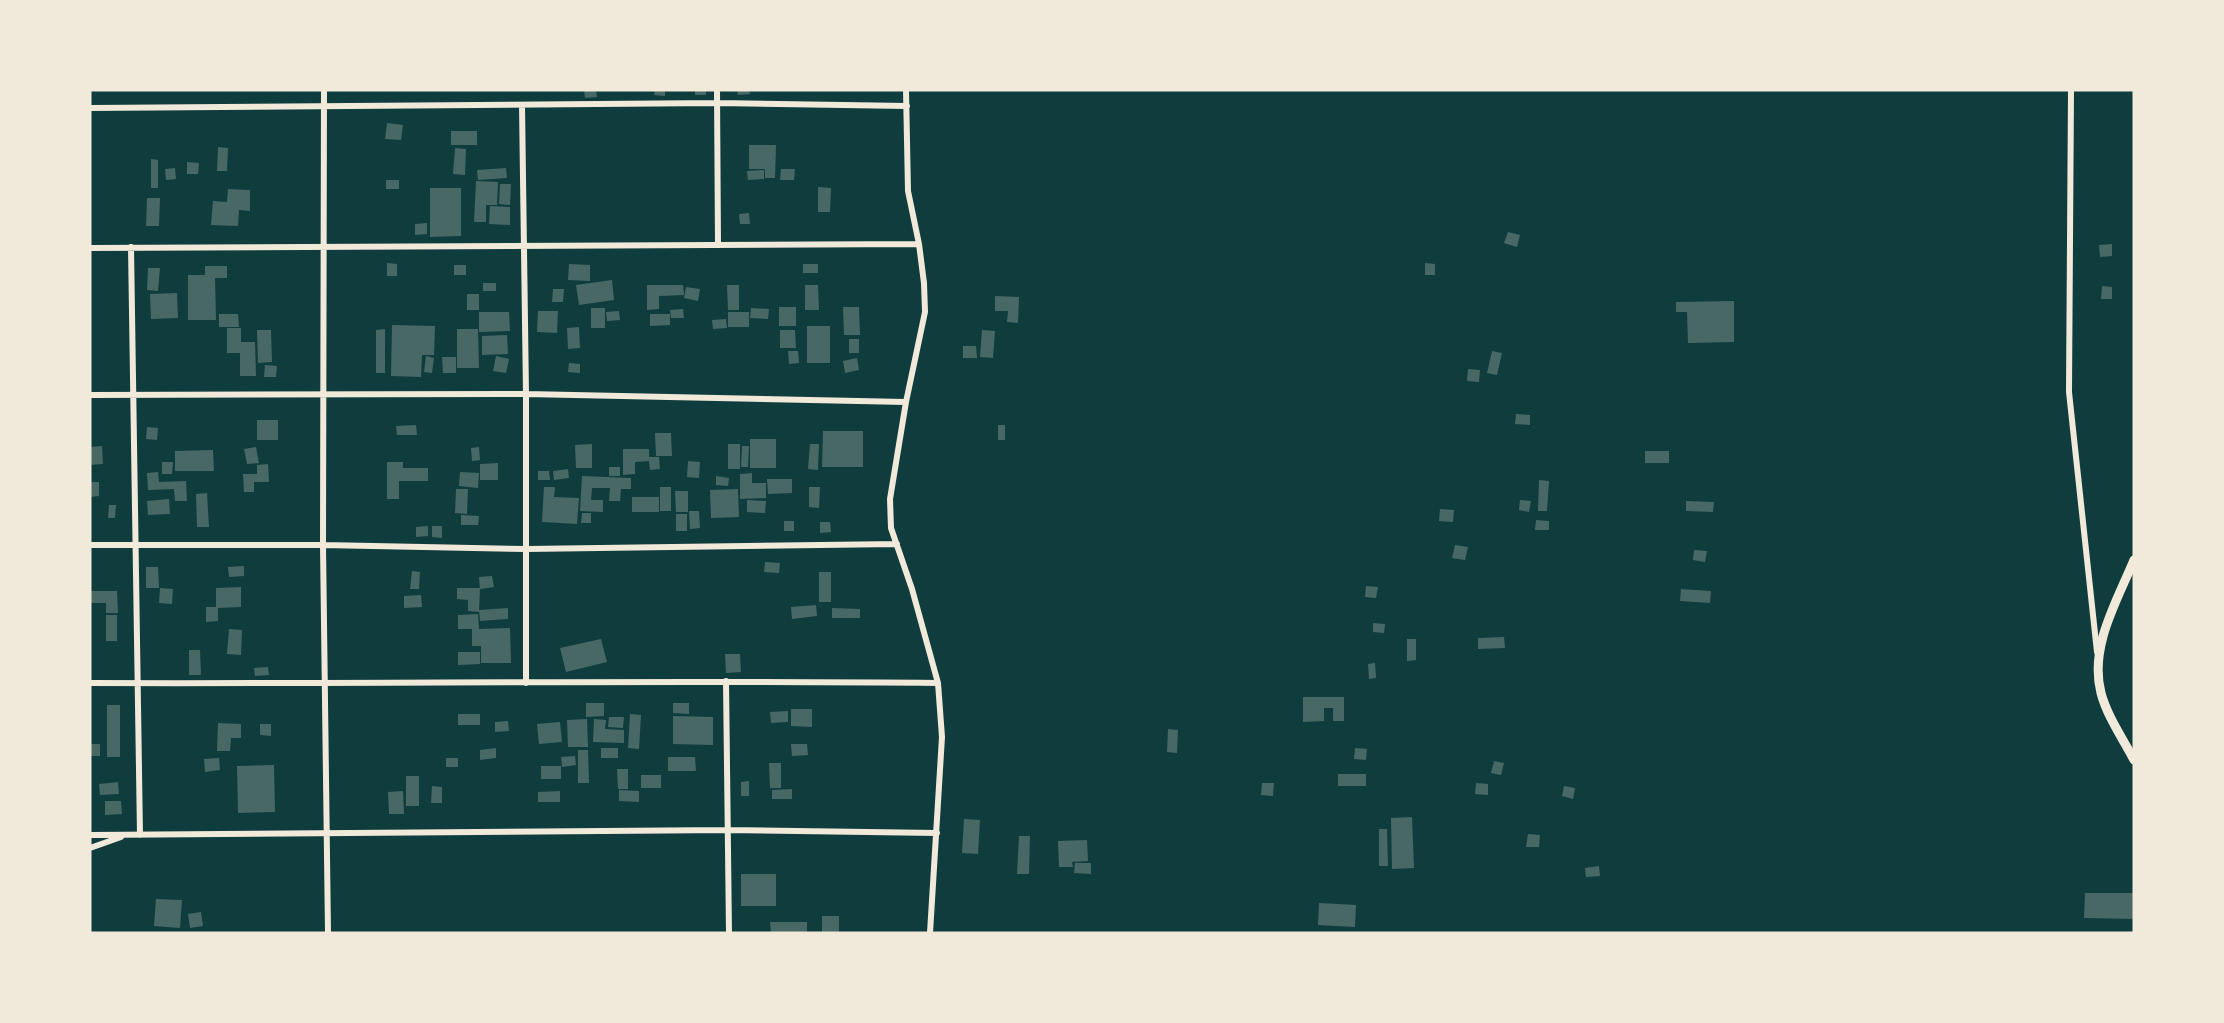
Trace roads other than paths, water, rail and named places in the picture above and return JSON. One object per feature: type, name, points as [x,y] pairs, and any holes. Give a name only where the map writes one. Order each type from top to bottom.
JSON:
[{"type":"street","points":[[324,90],[323,545],[328,933]]},
{"type":"street","points":[[717,90],[718,245]]},
{"type":"street","points":[[906,90],[908,191],[919,244],[925,312],[906,402],[890,499],[891,528],[912,589],[938,683],[942,737],[930,933]]},
{"type":"street","points":[[2072,90],[2069,392],[2101,694],[2134,760]]},
{"type":"street","points":[[90,108],[717,103],[907,106]]},
{"type":"street","points":[[522,105],[526,394],[526,683]]},
{"type":"street","points":[[90,248],[919,244]]},
{"type":"street","points":[[131,247],[140,835]]},
{"type":"street","points":[[90,395],[526,394],[906,402]]},
{"type":"street","points":[[90,545],[323,545],[526,549],[897,544]]},
{"type":"street","points":[[2098,666],[2104,633],[2134,560]]},
{"type":"street","points":[[90,683],[726,681],[938,683]]},
{"type":"street","points":[[726,681],[729,933]]},
{"type":"street","points":[[90,835],[728,830],[937,833]]},
{"type":"street","points":[[90,848],[127,835]]}]
